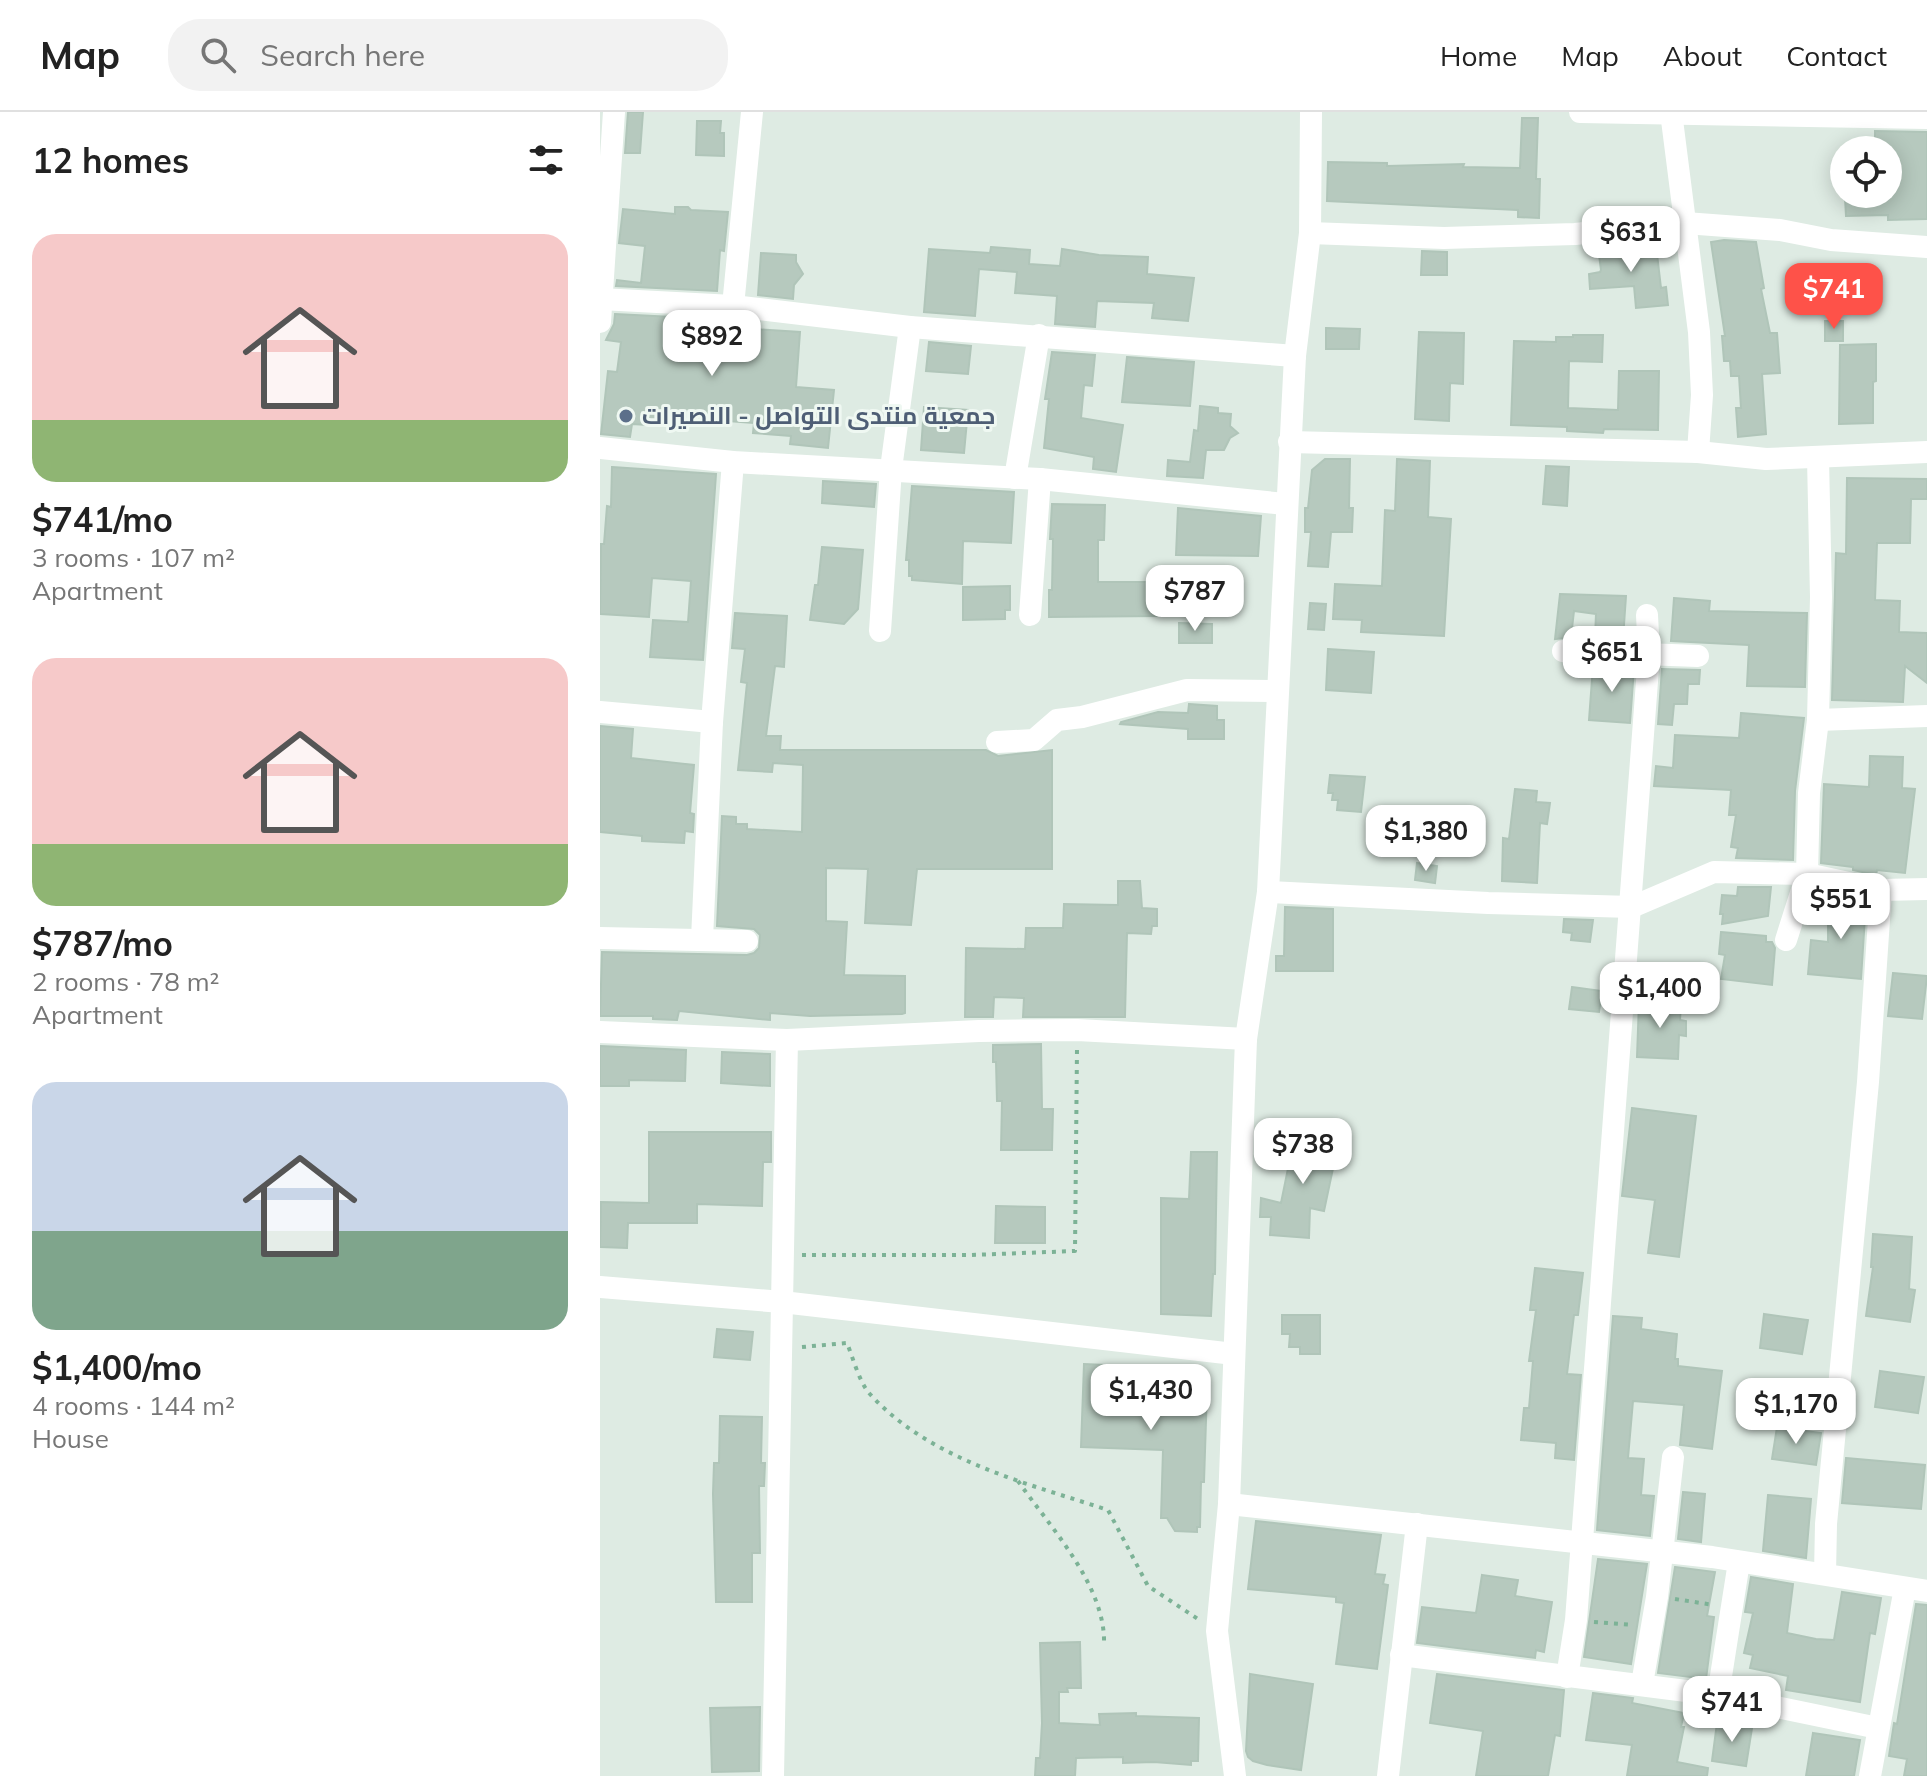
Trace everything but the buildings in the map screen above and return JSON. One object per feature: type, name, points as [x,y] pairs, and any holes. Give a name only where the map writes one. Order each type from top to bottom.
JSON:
[{"type":"street","points":[[614,112],[601,307],[733,306],[910,327],[1295,356]]},
{"type":"street","points":[[733,306],[752,112]]},
{"type":"street","points":[[1235,1776],[1217,1631],[1229,1504],[1246,1039],[1268,892],[1285,504],[1295,356],[1310,233],[1311,112]]},
{"type":"street","points":[[1580,112],[1884,114],[1927,118]]},
{"type":"street","points":[[1671,113],[1699,332],[1702,395],[1698,452]]},
{"type":"street","points":[[1310,233],[1444,238],[1575,234],[1685,223],[1780,230],[1831,240],[1927,247]]},
{"type":"street","points":[[880,631],[891,469],[910,327]]},
{"type":"street","points":[[1015,478],[1039,335]]},
{"type":"street","points":[[1289,442],[1698,452],[1766,459],[1927,452]]},
{"type":"street","points":[[600,448],[733,462],[1040,479],[1285,504]]},
{"type":"street","points":[[1786,940],[1807,874],[1809,793],[1818,720],[1821,597],[1818,458]]},
{"type":"street","points":[[702,939],[712,722],[733,462]]},
{"type":"street","points":[[1030,615],[1040,479]]},
{"type":"street","points":[[1567,1677],[1576,1620],[1632,907],[1649,655],[1647,615]]},
{"type":"street","points":[[1563,651],[1698,656]]},
{"type":"street","points":[[997,742],[1034,740],[1057,720],[1082,717],[1187,690],[1277,691]]},
{"type":"street","points":[[600,712],[712,722]]},
{"type":"street","points":[[1818,720],[1927,716]]},
{"type":"street","points":[[1268,892],[1632,907],[1714,872],[1807,874],[1881,890],[1927,889]]},
{"type":"street","points":[[1825,1574],[1826,1524],[1868,1082],[1881,890]]},
{"type":"street","points":[[600,938],[747,941]]},
{"type":"street","points":[[600,1032],[787,1040],[1077,1030],[1246,1039]]},
{"type":"street","points":[[773,1776],[787,1040]]},
{"type":"street","points":[[600,1287],[782,1302],[1234,1354]]},
{"type":"street","points":[[1642,1684],[1657,1597],[1673,1457]]},
{"type":"street","points":[[1229,1504],[1663,1551],[1916,1589],[1878,1728],[1870,1776]]},
{"type":"street","points":[[1388,1776],[1417,1524]]},
{"type":"street","points":[[1718,1695],[1739,1562]]},
{"type":"street","points":[[1401,1655],[1718,1695],[1878,1728]]},
{"type":"path","points":[[782,1255],[970,1255],[1075,1251],[1077,1030]]},
{"type":"path","points":[[781,1349],[847,1343],[867,1391],[908,1428],[970,1462],[1108,1510],[1148,1586],[1217,1631]]},
{"type":"path","points":[[1017,1479],[1083,1573],[1105,1625],[1104,1644]]},
{"type":"path","points":[[1657,1597],[1732,1607]]},
{"type":"path","points":[[1576,1620],[1651,1626]]},
{"type":"place","name":"جمعية منتدى التواصل - النصيرات","points":[[626,416]]}]
